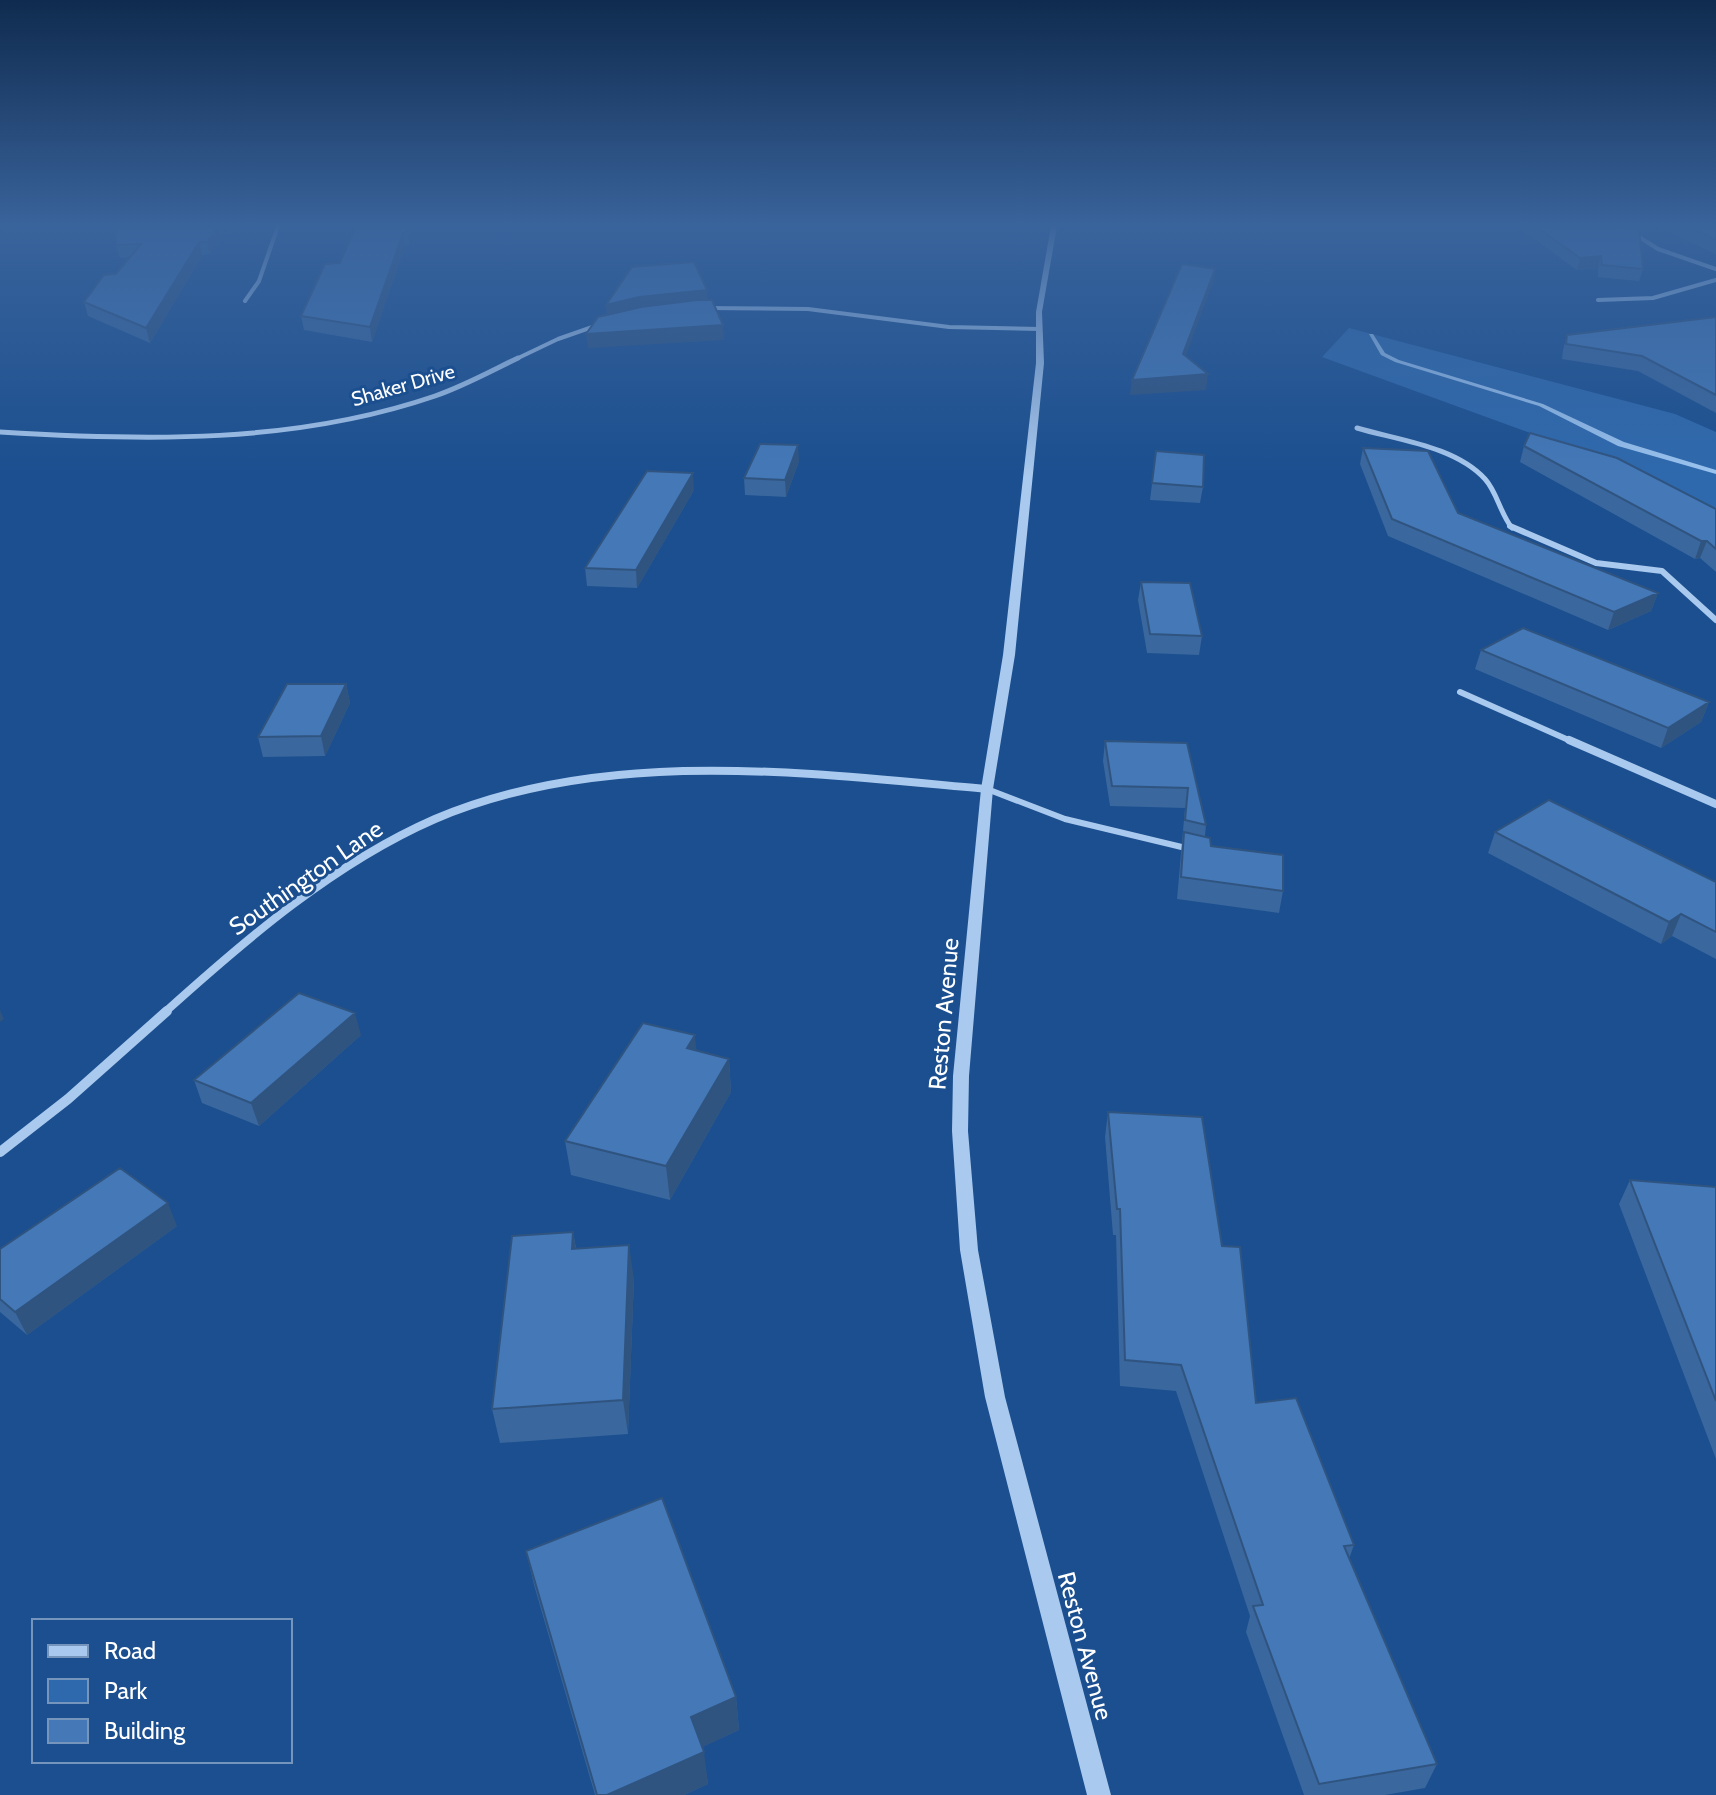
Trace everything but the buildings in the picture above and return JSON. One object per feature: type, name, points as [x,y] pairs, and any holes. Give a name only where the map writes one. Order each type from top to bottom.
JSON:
[{"type":"street","points":[[802,310],[949,327],[1040,329]]},
{"type":"street","name":"Reston Avenue","points":[[1041,310],[1040,363],[1009,655],[987,789],[961,1076],[960,1131],[969,1250],[995,1397],[1099,1795]]},
{"type":"street","name":"Shaker Drive","points":[[0,432],[75,437],[186,437],[318,423],[436,396],[467,384],[544,344],[612,322]]},
{"type":"street","points":[[1357,428],[1456,460],[1486,480],[1503,518],[1512,528],[1596,563],[1662,571],[1716,620]]},
{"type":"street","points":[[1460,692],[1716,804]]},
{"type":"street","name":"Southington Lane","points":[[0,1152],[263,929],[389,842],[439,818],[539,788],[605,778],[713,770],[783,771],[987,789]]},
{"type":"lane","points":[[987,789],[1065,819],[1193,849]]},
{"type":"green space","points":[[1349,328],[1675,414],[1716,432],[1716,509],[1664,482],[1322,357]]},
{"type":"waterway","points":[[1371,335],[1383,354],[1397,361],[1541,405],[1621,444],[1716,472]]}]
